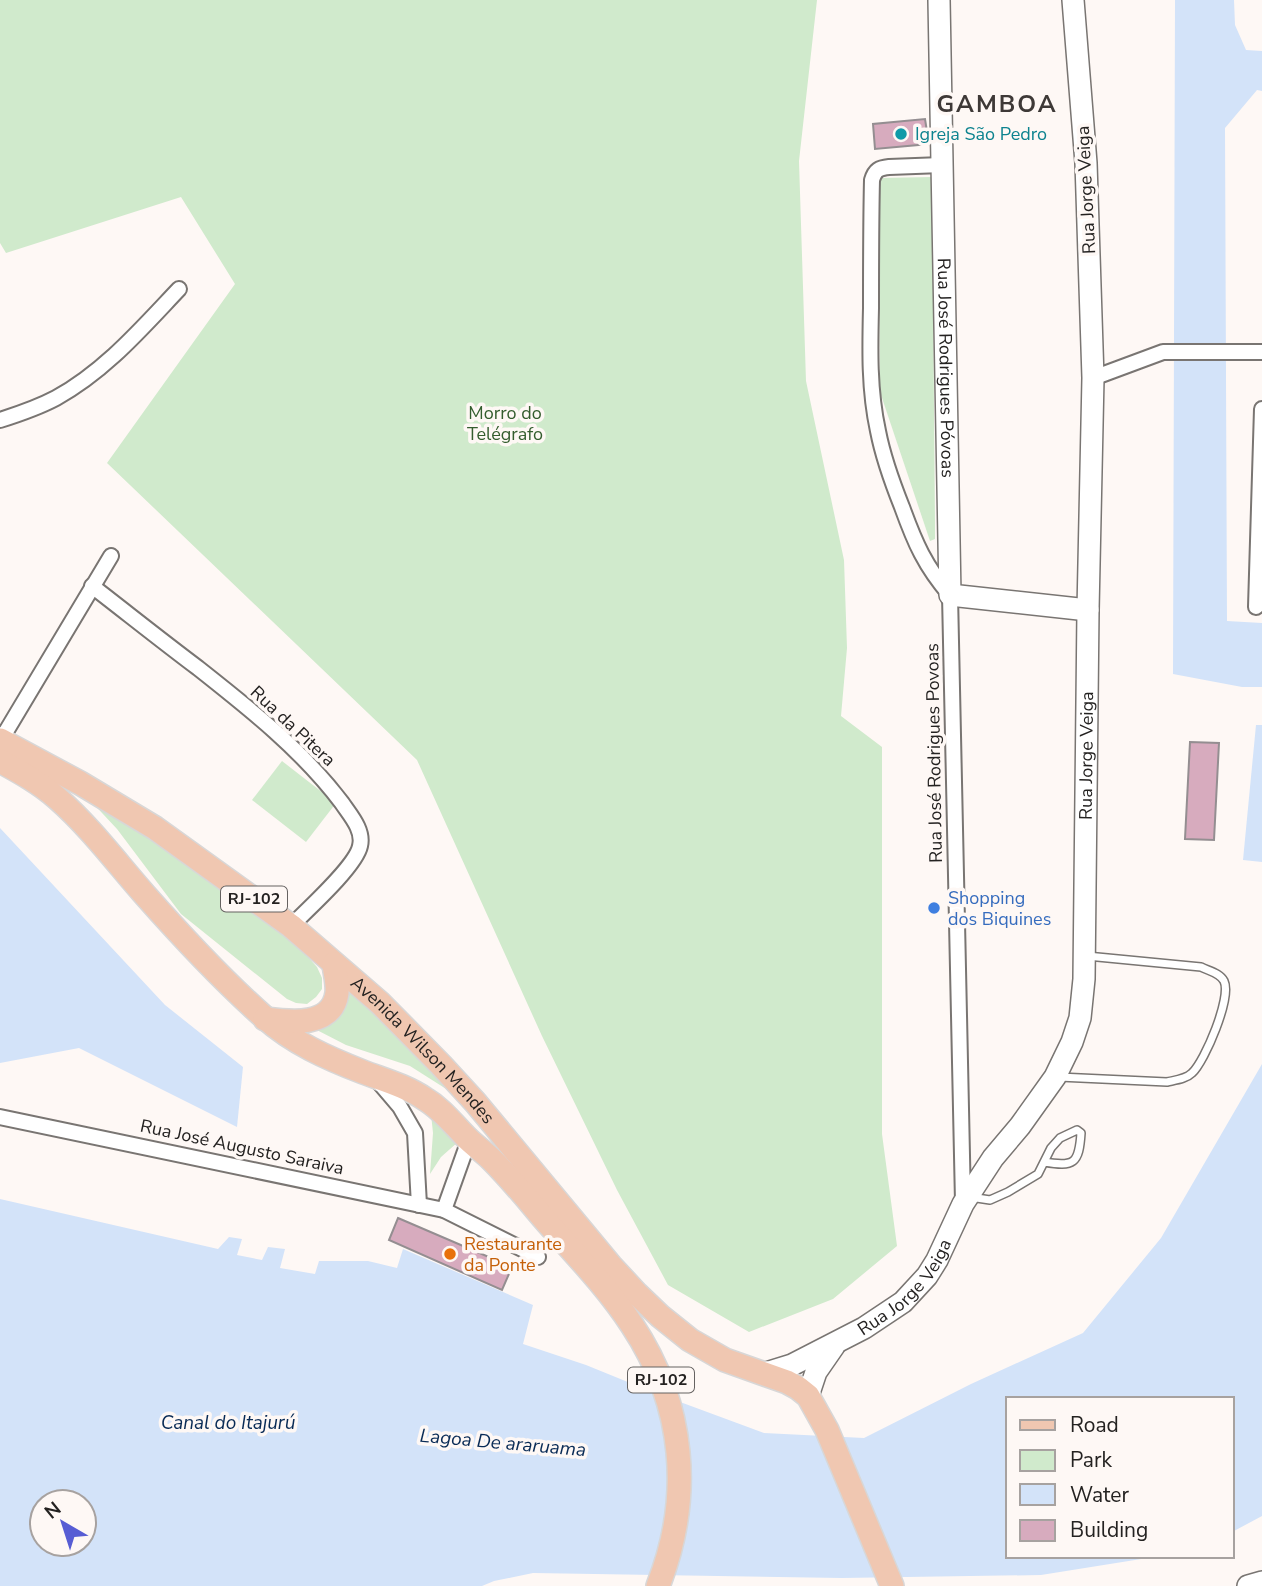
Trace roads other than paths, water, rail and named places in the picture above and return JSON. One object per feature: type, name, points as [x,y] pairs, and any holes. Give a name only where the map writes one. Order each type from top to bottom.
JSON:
[{"type":"main road","name":"Rua José Rodrigues Póvoas","points":[[939,0],[950,595]]},
{"type":"main road","name":"Rua Jorge Veiga","points":[[763,1374],[792,1365],[836,1344],[885,1315],[916,1290],[937,1260],[965,1200],[993,1158],[1055,1077],[1080,1018],[1084,979],[1093,378],[1086,163],[1073,0]]},
{"type":"main road","points":[[950,595],[1088,610]]},
{"type":"main road","name":"Avenida Wilson Mendes","points":[[0,747],[80,783],[155,828],[291,926],[380,1003],[475,1102],[583,1233],[636,1294],[660,1316],[690,1340],[725,1360],[798,1388],[809,1398]]},
{"type":"main road","name":"Avenida Wilson Mendes","points":[[0,747],[29,777],[66,807],[110,853],[192,948],[265,1018],[301,1045],[411,1091],[442,1111],[469,1140],[491,1158],[615,1301],[633,1326],[660,1377],[672,1414],[680,1493],[676,1528],[658,1586]]},
{"type":"main road","points":[[265,1018],[296,1023],[316,1018],[326,1011],[332,1005],[337,990],[334,964]]},
{"type":"main road","points":[[469,1140],[475,1102]]},
{"type":"main road","points":[[836,1344],[816,1372],[809,1398],[827,1430],[892,1586]]},
{"type":"main road","points":[[1248,1586],[1262,1582]]},
{"type":"street","points":[[942,165],[880,168],[874,173],[870,355],[877,430],[889,474],[922,556],[933,575],[950,595]]},
{"type":"street","points":[[0,420],[54,399],[82,382],[110,360],[179,289]]},
{"type":"street","points":[[1093,378],[1163,352],[1262,352]]},
{"type":"street","points":[[1256,607],[1262,409]]},
{"type":"street","points":[[0,747],[111,556]]},
{"type":"street","name":"Rua da Pitera","points":[[92,586],[274,730],[330,788],[356,825],[361,844],[355,859],[291,926]]},
{"type":"street","name":"Rua José Rodrigues Povoas","points":[[950,595],[965,1200]]},
{"type":"street","points":[[374,1076],[400,1107],[415,1133],[419,1205]]},
{"type":"street","name":"Rua José Augusto Saraiva","points":[[0,1117],[444,1210],[538,1257]]},
{"type":"street","points":[[444,1210],[469,1140]]},
{"type":"lane","points":[[1055,1077],[1167,1082],[1184,1078],[1195,1070],[1203,1058],[1226,997],[1226,988],[1221,977],[1201,968],[1084,956]]},
{"type":"lane","points":[[965,1200],[990,1200],[1008,1192],[1038,1174],[1044,1162],[1051,1148],[1060,1138],[1077,1130],[1081,1133],[1077,1157],[1070,1163],[1044,1162]]},
{"type":"water","points":[[1175,0],[1234,0],[1235,25],[1246,50],[1262,51],[1262,91],[1257,90],[1225,128],[1227,621],[1262,623],[1262,687],[1242,687],[1173,674]]},
{"type":"water","points":[[1256,725],[1262,725],[1262,862],[1243,860]]},
{"type":"water","points":[[0,828],[165,1005],[243,1067],[237,1127],[79,1048],[0,1063]]},
{"type":"water","name":"Canal do Itajurú","points":[[1262,1064],[1262,1516],[1234,1531],[1234,1397],[1006,1397],[1006,1558],[1147,1558],[1041,1575],[842,1578],[533,1573],[482,1586],[0,1586],[0,1199],[218,1249],[229,1237],[242,1239],[237,1255],[262,1260],[268,1247],[285,1249],[280,1268],[315,1274],[319,1261],[368,1261],[397,1268],[403,1249],[533,1305],[523,1344],[586,1365],[764,1433],[864,1438],[971,1384],[1083,1333],[1161,1238]]},
{"type":"place","name":"Igreja São Pedro","points":[[901,134]]},
{"type":"place","name":"Shopping dos Biquines","points":[[934,908]]},
{"type":"place","name":"Restaurante da Ponte","points":[[450,1254]]},
{"type":"district","name":"GAMBOA","points":[[997,104]]},
{"type":"park label","name":"Morro do Telégrafo","points":[[505,423]]},
{"type":"water label","name":"Lagoa De araruama","points":[[503,1443]]}]
